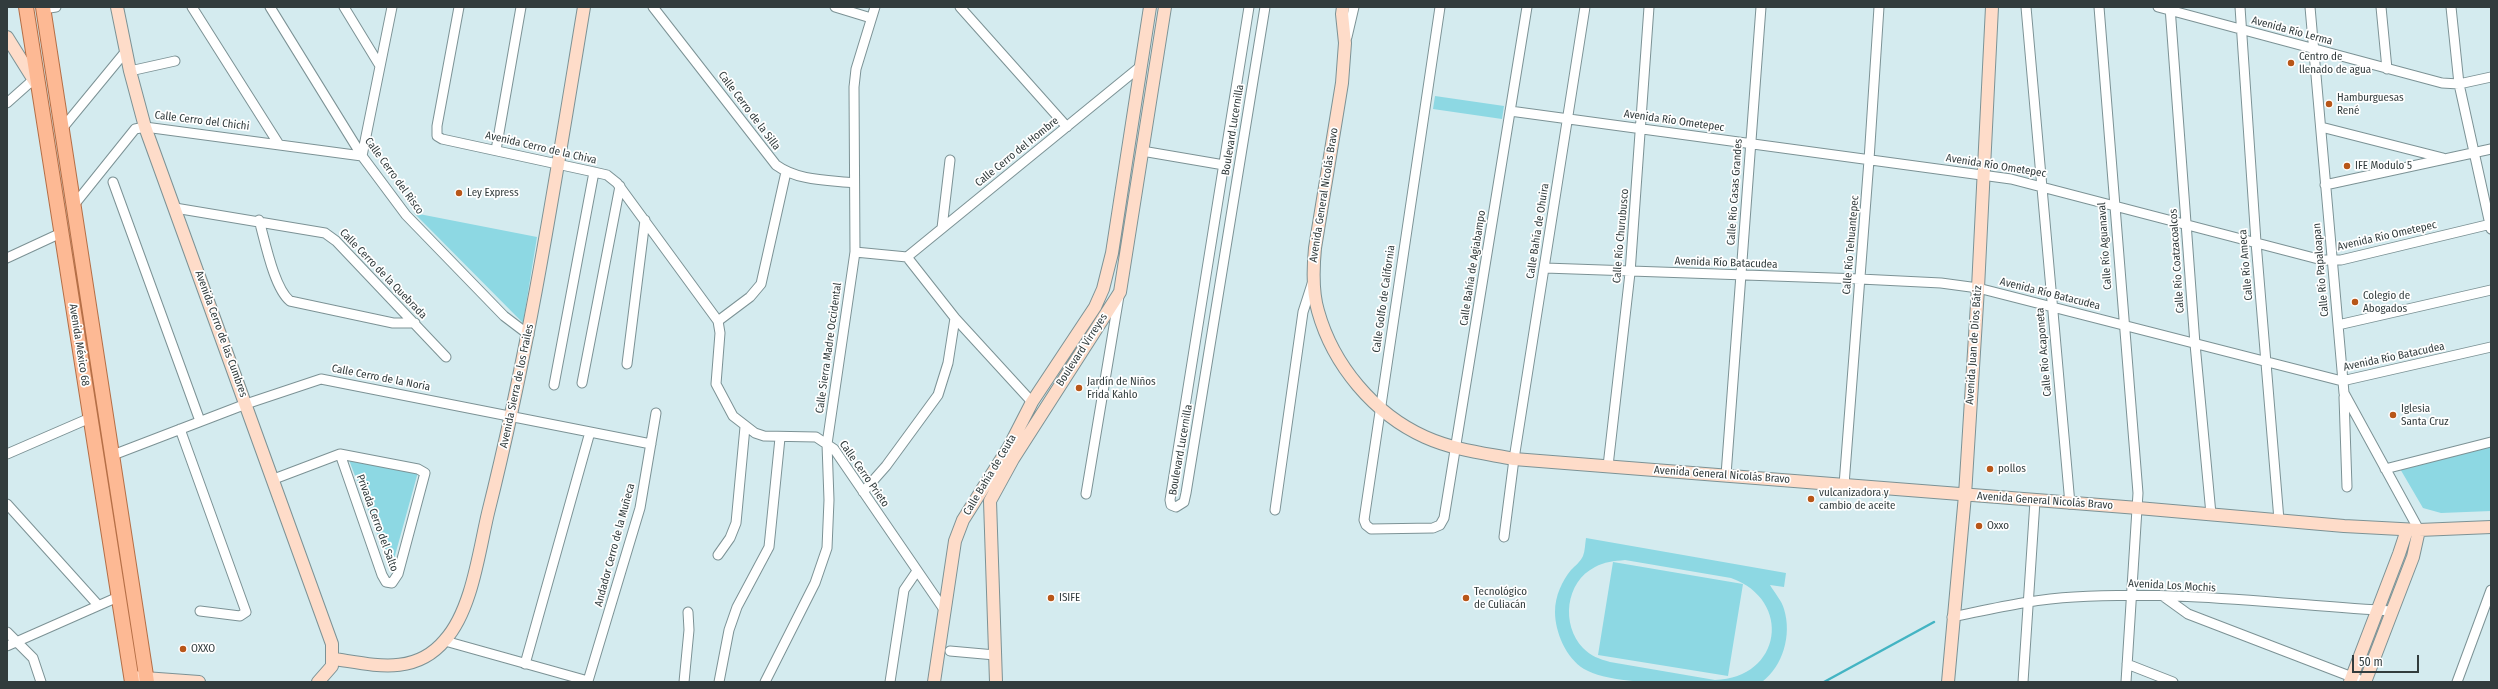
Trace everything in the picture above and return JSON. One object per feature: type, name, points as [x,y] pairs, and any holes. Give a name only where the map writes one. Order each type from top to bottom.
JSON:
[{"type":"main road","name":"Avenida México 68","points":[[26,7],[131,680]]},
{"type":"main road","name":"Avenida México 68","points":[[47,8],[60,130],[74,205],[147,680]]},
{"type":"main road","points":[[49,154],[64,150]]},
{"type":"street","name":"Avenida Cerro de las Cumbres","points":[[117,7],[130,71],[145,127],[274,479],[332,644],[334,659]]},
{"type":"street","points":[[192,7],[278,143]]},
{"type":"street","name":"Calle Cerro del Risco","points":[[270,7],[362,156],[406,215],[508,320],[529,335]]},
{"type":"street","points":[[344,7],[380,66]]},
{"type":"street","points":[[362,156],[392,7]]},
{"type":"street","name":"Avenida Cerro de la Chiva","points":[[459,7],[437,126],[437,136],[442,139],[558,162],[607,175],[620,186],[716,319]]},
{"type":"street","points":[[496,150],[521,7]]},
{"type":"street","name":"Avenida Sierra de los Frailes","points":[[334,659],[382,666],[401,666],[421,659],[445,641],[460,616],[471,582],[512,417],[529,335],[584,7]]},
{"type":"street","name":"Calle Cerro de la Silla","points":[[653,7],[766,153],[786,172],[803,178],[854,183]]},
{"type":"street","points":[[835,7],[871,18]]},
{"type":"street","name":"Calle Sierra Madre Occidental","points":[[766,682],[815,583],[825,556],[829,521],[827,444],[855,252],[854,87],[856,69],[871,18],[876,7]]},
{"type":"street","points":[[960,7],[1066,127]]},
{"type":"street","points":[[1141,66],[1150,7]]},
{"type":"street","name":"Boulevard Virreyes","points":[[996,682],[990,501],[1012,459],[1089,328],[1120,292],[1165,7]]},
{"type":"street","name":"Boulevard Lucernilla","points":[[1249,7],[1170,500],[1171,505],[1176,507],[1182,505],[1186,493],[1265,7]]},
{"type":"street","points":[[1345,43],[1354,7]]},
{"type":"street","name":"Calle Golfo de California","points":[[1433,528],[1374,530],[1366,525],[1364,520],[1440,7]]},
{"type":"street","name":"Calle Bahía de Agiabampo","points":[[1433,528],[1440,525],[1444,518],[1527,7]]},
{"type":"street","name":"Calle Bahía de Ohuira","points":[[1504,538],[1514,459],[1585,7]]},
{"type":"street","name":"Calle Río Churubusco","points":[[1608,466],[1630,272],[1650,7]]},
{"type":"street","name":"Calle Río Casas Grandes","points":[[1726,475],[1761,7]]},
{"type":"street","name":"Calle Río Tehuantepec","points":[[1844,485],[1869,160],[1878,7]]},
{"type":"street","name":"Avenida Juan de Dios Bátiz","points":[[1950,681],[1952,617],[1965,495],[1978,288],[1982,175],[1992,7]]},
{"type":"street","name":"Calle Río Acaponeta","points":[[2026,7],[2070,504]]},
{"type":"street","name":"Calle Río Aguanaval","points":[[2099,7],[2138,508],[2126,682]]},
{"type":"street","name":"Avenida Río Lerma","points":[[2158,7],[2170,9],[2442,84],[2459,84],[2491,77]]},
{"type":"street","name":"Calle Río Ameca","points":[[2240,7],[2256,242],[2279,520]]},
{"type":"street","name":"Calle Río Papaloapan","points":[[2310,7],[2344,393],[2419,530]]},
{"type":"street","points":[[2381,7],[2387,68]]},
{"type":"street","points":[[2451,7],[2459,84],[2491,226]]},
{"type":"street","name":"Avenida General Nicolás Bravo","points":[[1340,9],[1345,43],[1342,83],[1315,248],[1313,278],[1318,312],[1329,342],[1348,373],[1380,408],[1424,436],[1456,449],[1514,459],[2407,530],[2491,527]]},
{"type":"street","name":"Calle Río Coatzacoalcos","points":[[2170,9],[2195,344],[2212,514]]},
{"type":"street","points":[[7,37],[37,84],[7,103]]},
{"type":"street","points":[[60,130],[126,51]]},
{"type":"street","points":[[130,71],[175,61]]},
{"type":"street","name":"Calle Cerro del Hombre","points":[[907,257],[1141,66]]},
{"type":"street","name":"Calle Bahía de Ceuta","points":[[934,682],[955,541],[960,528],[1009,447],[1032,402],[1089,328],[1103,289],[1112,253],[1141,66]]},
{"type":"street","name":"Avenida Río Ometepec","points":[[1510,111],[1982,175],[2042,185],[2256,242],[2332,260],[2491,226]]},
{"type":"street","name":"Calle Cerro del Chichi","points":[[74,205],[135,129],[145,127],[278,143],[362,156]]},
{"type":"street","points":[[2321,127],[2446,159]]},
{"type":"street","points":[[2325,185],[2491,149]]},
{"type":"street","points":[[1142,151],[1224,165]]},
{"type":"street","points":[[942,228],[950,160]]},
{"type":"street","points":[[554,385],[594,172]]},
{"type":"street","points":[[716,319],[750,297],[761,284],[786,172]]},
{"type":"street","points":[[113,182],[200,421]]},
{"type":"street","points":[[582,384],[620,186]]},
{"type":"street","name":"Calle Cerro de la Quebrada","points":[[175,208],[258,220],[325,233],[336,241],[446,357]]},
{"type":"street","points":[[258,220],[285,297],[290,301],[393,323],[415,323]]},
{"type":"street","points":[[627,364],[645,220]]},
{"type":"street","points":[[7,258],[61,233]]},
{"type":"street","points":[[855,252],[907,257],[955,318],[1032,402]]},
{"type":"street","name":"Avenida Río Batacudea","points":[[1544,268],[1860,279],[1941,283],[1978,288],[2342,381],[2356,380],[2491,347]]},
{"type":"street","points":[[1275,510],[1304,312],[1313,278]]},
{"type":"street","points":[[2338,325],[2491,290]]},
{"type":"street","points":[[1086,494],[1120,292]]},
{"type":"street","points":[[863,492],[886,466],[938,395],[948,363],[955,318]]},
{"type":"street","name":"Calle Cerro Prieto","points":[[716,319],[720,333],[716,384],[726,406],[745,427],[764,436],[780,438],[816,437],[834,449],[945,611]]},
{"type":"street","name":"Calle Cerro de la Noria","points":[[113,455],[309,381],[325,378],[651,444]]},
{"type":"street","points":[[2344,393],[2347,487]]},
{"type":"street","name":"Andador Cerro de la Muñeca","points":[[588,681],[640,508],[656,413]]},
{"type":"street","points":[[7,454],[90,418]]},
{"type":"street","points":[[718,555],[730,538],[736,523],[745,427]]},
{"type":"street","points":[[180,429],[246,612],[240,616],[200,612]]},
{"type":"street","points":[[525,664],[590,432]]},
{"type":"street","points":[[719,682],[733,618],[769,547],[772,532],[780,438]]},
{"type":"street","points":[[2385,469],[2491,442]]},
{"type":"street","points":[[274,479],[340,454]]},
{"type":"street","name":"Privada Cerro del Salto","points":[[340,454],[418,469],[425,473],[398,574],[392,583],[388,583],[382,575],[340,454]]},
{"type":"street","points":[[2023,682],[2035,501]]},
{"type":"street","points":[[7,504],[98,605]]},
{"type":"street","points":[[2351,679],[2407,530],[2410,515]]},
{"type":"street","points":[[2163,596],[2188,614],[2351,679],[2365,682],[2413,557],[2419,530]]},
{"type":"street","points":[[890,682],[904,590],[917,571]]},
{"type":"street","points":[[2457,682],[2491,590]]},
{"type":"street","name":"Avenida Los Mochis","points":[[1952,617],[2029,602],[2072,597],[2131,595],[2392,611]]},
{"type":"street","points":[[7,646],[118,597]]},
{"type":"street","points":[[684,682],[689,630],[688,612]]},
{"type":"street","points":[[7,632],[32,658],[42,682]]},
{"type":"street","points":[[445,641],[588,681]]},
{"type":"street","points":[[950,651],[995,655]]},
{"type":"street","points":[[319,682],[332,666],[334,659]]},
{"type":"street","points":[[2127,664],[2173,682]]},
{"type":"street","points":[[131,680],[199,682]]},
{"type":"shaded area","points":[[1435,96],[1504,106],[1502,119],[1433,109]]},
{"type":"shaded area","points":[[414,213],[537,237],[523,323]]},
{"type":"shaded area","points":[[2491,445],[2491,511],[2441,513],[2423,508],[2399,467]]},
{"type":"shaded area","points":[[349,460],[418,472],[391,570]]},
{"type":"shaded area","points":[[1586,538],[1786,573],[1784,587],[1770,585],[1783,606],[1787,629],[1784,649],[1775,668],[1762,682],[1696,683],[1644,682],[1620,679],[1600,675],[1584,669],[1572,658],[1559,636],[1555,606],[1562,584],[1571,570],[1582,558]],"holes":[[[1625,560],[1731,578],[1751,589],[1764,603],[1771,619],[1771,636],[1766,653],[1754,666],[1737,676],[1715,680],[1606,661],[1586,651],[1576,639],[1571,628],[1569,616],[1572,593],[1577,583],[1585,574],[1602,564]]]},
{"type":"shaded area","points":[[1613,562],[1743,584],[1728,676],[1598,655]]},
{"type":"waterway","points":[[1824,682],[1934,622]]},
{"type":"place","name":"Centro de llenado de agua","points":[[2291,63]]},
{"type":"place","name":"Hamburguesas René","points":[[2329,104]]},
{"type":"place","name":"IFE Modulo 5","points":[[2347,166]]},
{"type":"place","name":"Ley Express","points":[[459,193]]},
{"type":"place","name":"Colegio de Abogados","points":[[2355,302]]},
{"type":"place","name":"Jardín de Niños Frida Kahlo","points":[[1079,388]]},
{"type":"place","name":"Iglesia Santa Cruz","points":[[2393,415]]},
{"type":"place","name":"pollos","points":[[1990,469]]},
{"type":"place","name":"vulcanizadora y cambio de aceite","points":[[1811,499]]},
{"type":"place","name":"Oxxo","points":[[1979,526]]},
{"type":"place","name":"ISIFE","points":[[1051,598]]},
{"type":"place","name":"Tecnológico de Culiacán","points":[[1466,598]]},
{"type":"place","name":"OXXO","points":[[183,649]]}]
